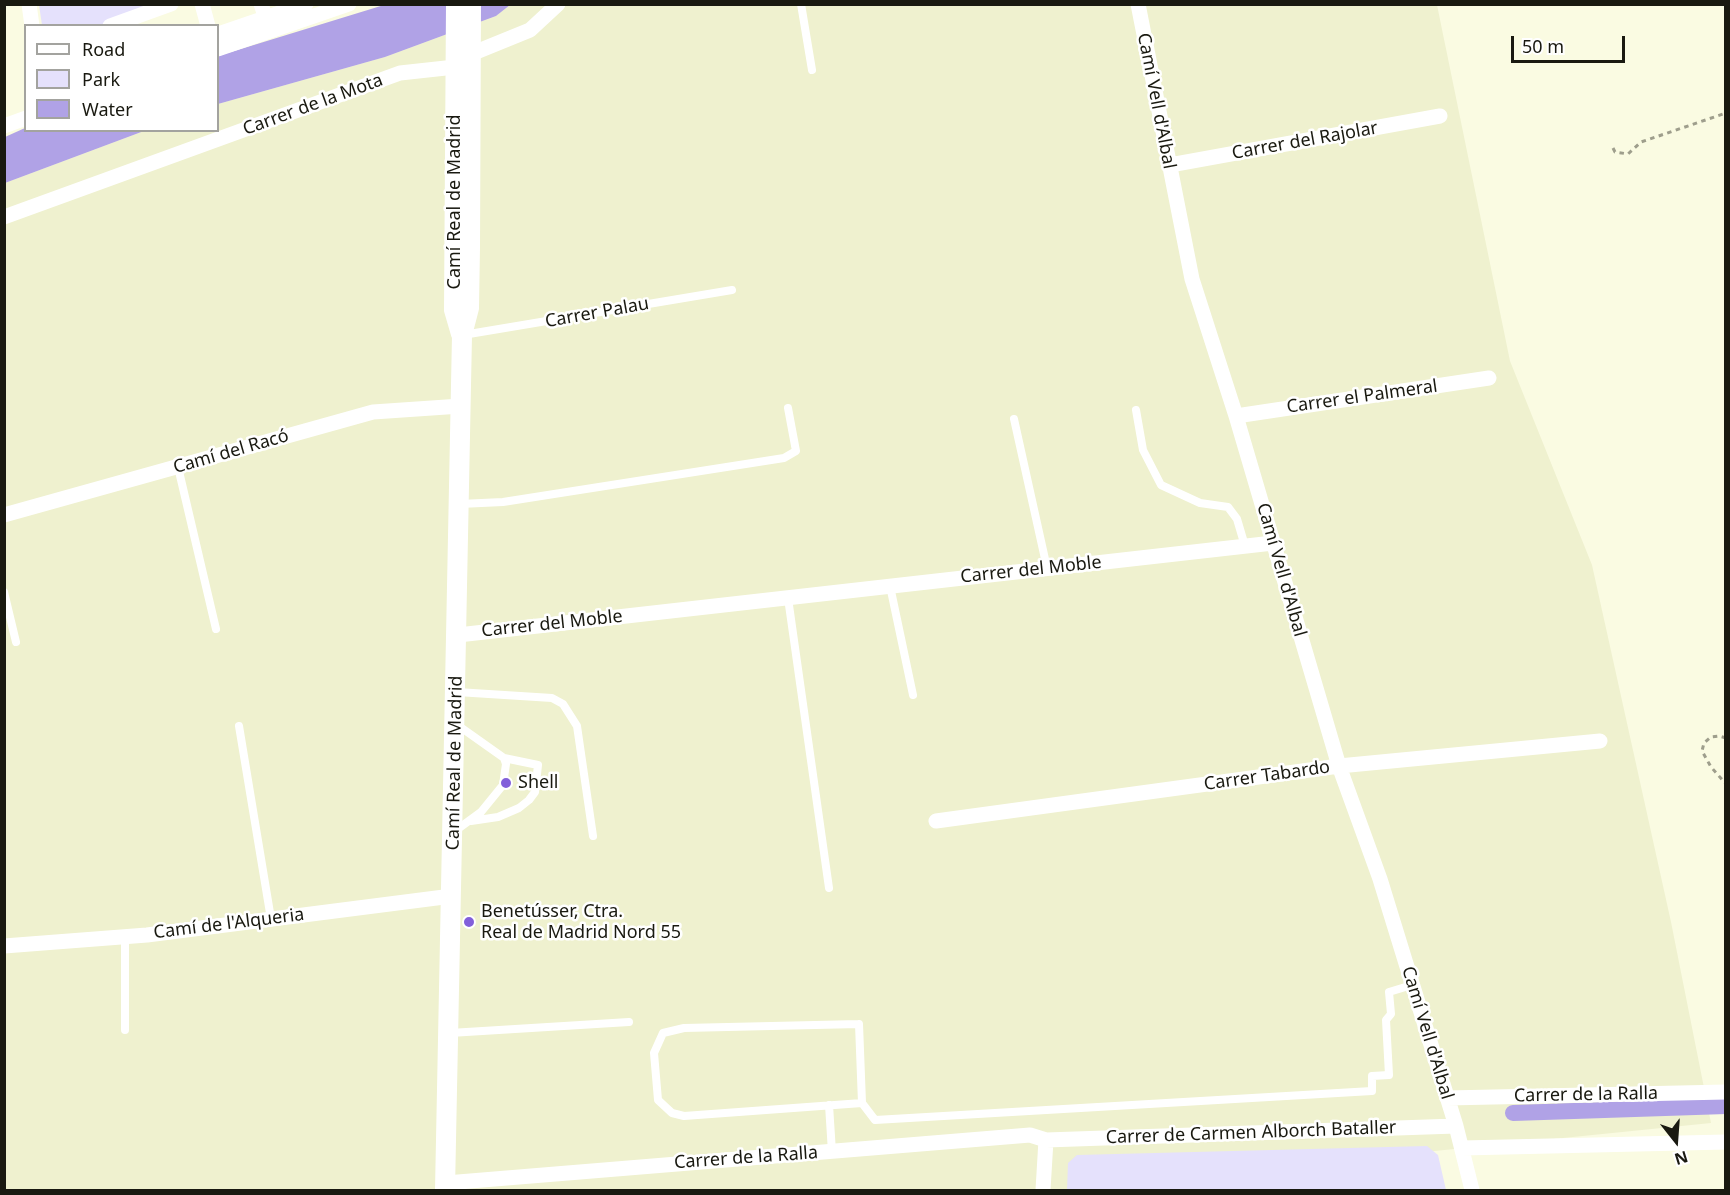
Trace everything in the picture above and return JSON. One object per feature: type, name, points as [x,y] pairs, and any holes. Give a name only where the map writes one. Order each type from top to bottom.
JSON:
[{"type":"street","points":[[28,4],[32,24]]},
{"type":"street","points":[[116,24],[171,4]]},
{"type":"street","points":[[202,4],[207,24]]},
{"type":"street","points":[[219,34],[263,12],[306,4]]},
{"type":"street","points":[[219,49],[349,4]]},
{"type":"street","points":[[456,4],[461,52]]},
{"type":"street","name":"Camí Real de Madrid","points":[[462,335],[454,310],[461,52],[471,4]]},
{"type":"street","name":"Carrer de la Mota","points":[[4,217],[400,73],[530,30],[558,4]]},
{"type":"street","name":"Camí Vell d'Albal","points":[[1138,4],[1192,279],[1236,416],[1339,766],[1380,879],[1448,1098],[1472,1191]]},
{"type":"street","name":"Camí Real de Madrid","points":[[445,1187],[452,896],[460,827],[456,724],[462,335],[469,308],[472,143],[461,52]]},
{"type":"street","name":"Carrer del Rajolar","points":[[1170,165],[1440,116]]},
{"type":"street","points":[[4,126],[24,119]]},
{"type":"street","name":"Carrer el Palmeral","points":[[1236,416],[1489,378]]},
{"type":"street","name":"Camí del Racó","points":[[4,515],[373,412],[461,406]]},
{"type":"street","name":"Carrer del Moble","points":[[458,635],[1273,543]]},
{"type":"street","name":"Carrer Tabardo","points":[[936,821],[1339,766],[1600,741]]},
{"type":"street","name":"Camí de l'Alqueria","points":[[4,946],[125,936],[452,896]]},
{"type":"street","name":"Carrer de la Ralla","points":[[1448,1098],[1725,1092]]},
{"type":"street","name":"Carrer de Carmen Alborch Bataller","points":[[1046,1140],[1456,1126]]},
{"type":"street","name":"Carrer de la Ralla","points":[[445,1187],[1030,1135],[1046,1140]]},
{"type":"street","points":[[1043,1191],[1046,1140]]},
{"type":"street","points":[[1462,1148],[1725,1142]]},
{"type":"lane","points":[[801,4],[812,70]]},
{"type":"lane","name":"Carrer Palau","points":[[462,335],[732,290]]},
{"type":"lane","points":[[460,504],[502,502],[784,458],[796,451],[788,408]]},
{"type":"lane","points":[[1136,410],[1143,450],[1161,484],[1200,502],[1228,507],[1237,519],[1245,546]]},
{"type":"lane","points":[[1014,418],[1047,568]]},
{"type":"lane","points":[[178,467],[216,629]]},
{"type":"lane","points":[[890,586],[913,695]]},
{"type":"lane","points":[[4,592],[16,642]]},
{"type":"lane","points":[[788,598],[829,888]]},
{"type":"lane","points":[[457,692],[552,698],[563,704],[577,726],[594,836]]},
{"type":"lane","points":[[456,724],[504,758],[538,765],[535,792],[530,800],[519,808],[498,817],[460,827]]},
{"type":"lane","points":[[239,726],[271,919]]},
{"type":"lane","points":[[460,827],[481,812],[503,785],[506,764],[504,758]]},
{"type":"lane","points":[[125,936],[125,1030]]},
{"type":"lane","points":[[862,1102],[684,1116],[672,1113],[658,1101],[654,1053],[663,1033],[684,1028],[859,1024],[862,1102],[875,1120],[1372,1091],[1372,1076],[1389,1075],[1386,1020],[1391,1014],[1389,992],[1412,985]]},
{"type":"lane","points":[[449,1033],[629,1022]]},
{"type":"lane","points":[[830,1105],[832,1152]]},
{"type":"path","points":[[1612,148],[1615,152],[1628,154],[1641,142],[1725,113]]},
{"type":"path","points":[[1725,738],[1711,737],[1704,743],[1702,751],[1725,784]]},
{"type":"shaded area","points":[[510,5],[1437,5],[1510,361],[1592,565],[1671,922],[1711,1123],[1109,1184],[1109,1190],[5,1190],[5,183],[141,132],[219,132],[219,104],[385,57],[496,16]]},
{"type":"green space","points":[[39,5],[162,5],[105,24],[42,24]]},
{"type":"green space","points":[[1427,1146],[1438,1155],[1446,1190],[1067,1190],[1068,1163],[1077,1155]]},
{"type":"water","points":[[384,5],[510,5],[496,16],[385,57],[219,104],[219,56]]},
{"type":"water","points":[[24,128],[24,132],[141,132],[5,183],[5,137]]},
{"type":"waterway","points":[[1513,1113],[1726,1106]]},
{"type":"place","name":"Shell","points":[[506,783]]},
{"type":"place","name":"Benetússer, Ctra. Real de Madrid Nord 55","points":[[469,922]]}]
